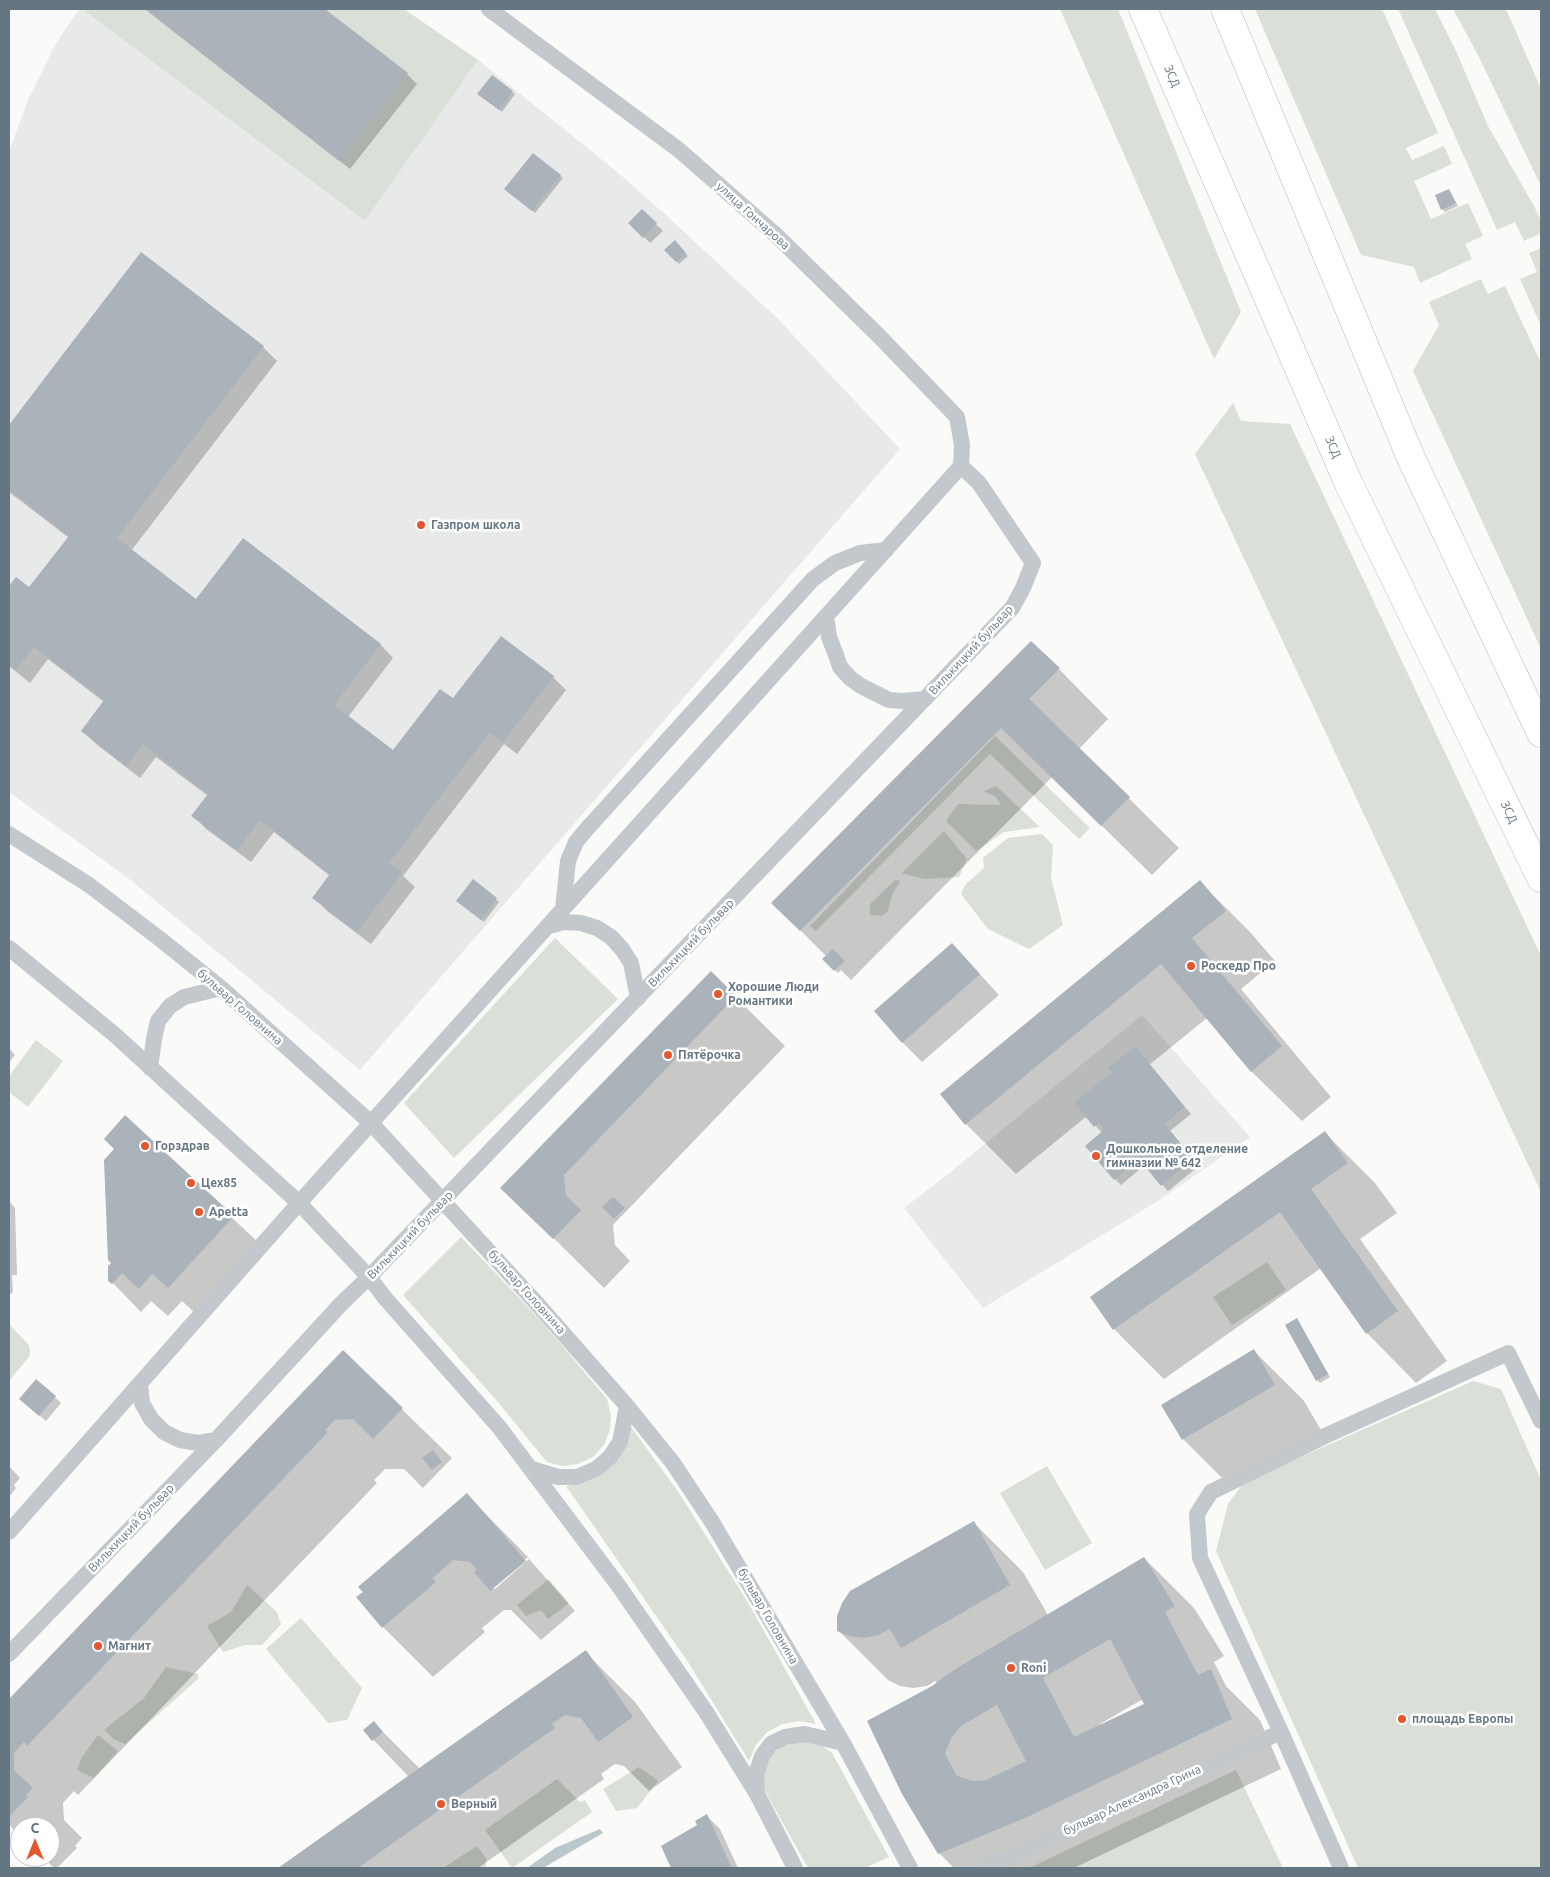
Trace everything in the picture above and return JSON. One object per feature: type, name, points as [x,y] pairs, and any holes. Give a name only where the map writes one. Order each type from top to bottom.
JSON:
[{"type":"highway","name":"ЗСД","points":[[1143,9],[1348,482],[1541,878]]},
{"type":"highway","points":[[1225,9],[1412,458],[1541,733]]},
{"type":"street","name":"улица Гончарова","points":[[489,9],[679,150],[776,235],[880,337],[957,417],[962,445],[961,466]]},
{"type":"street","points":[[9,1532],[299,1202],[961,466]]},
{"type":"street","name":"Вилькицкий бульвар","points":[[9,1654],[216,1440],[341,1304],[370,1277],[1012,608],[1024,588],[1033,562],[979,483],[961,466]]},
{"type":"street","points":[[563,909],[568,861],[576,842],[585,831],[812,579],[835,563],[860,553],[886,550]]},
{"type":"street","points":[[826,616],[829,637],[840,667],[850,678],[861,686],[889,700],[925,699]]},
{"type":"street","name":"бульвар Головнина","points":[[9,834],[89,885],[221,988],[371,1123],[442,1201],[462,1220],[627,1406],[673,1463],[712,1522],[843,1743],[910,1868]]},
{"type":"street","points":[[548,926],[564,922],[581,923],[597,928],[611,937],[622,948],[631,963],[638,998]]},
{"type":"street","points":[[9,948],[115,1036],[299,1202],[370,1277],[385,1298],[499,1427],[618,1585],[706,1712],[757,1794],[795,1868]]},
{"type":"street","points":[[150,1068],[158,1021],[170,1006],[184,997],[221,988]]},
{"type":"street","points":[[1340,1868],[1281,1732],[1200,1558],[1197,1514],[1211,1492],[1342,1427],[1508,1353],[1541,1421]]},
{"type":"street","points":[[140,1385],[142,1403],[151,1419],[164,1432],[180,1440],[198,1443],[216,1440]]},
{"type":"street","points":[[532,1469],[558,1477],[577,1478],[596,1469],[610,1457],[620,1442],[627,1406]]},
{"type":"street","name":"бульвар Александра Грина","points":[[984,1868],[1281,1732]]},
{"type":"street","points":[[757,1794],[756,1775],[762,1756],[771,1744],[785,1737],[805,1734],[843,1743]]},
{"type":"shaded area","name":"Газпром школа","points":[[79,9],[82,9],[365,221],[478,60],[616,171],[666,215],[778,319],[900,449],[360,1070],[128,878],[9,792],[9,151],[28,100],[55,45]]},
{"type":"shaded area","points":[[82,9],[404,9],[478,60],[365,221]]},
{"type":"shaded area","points":[[1060,9],[1118,9],[1241,312],[1214,359]]},
{"type":"shaded area","points":[[1255,9],[1382,9],[1438,133],[1406,148],[1412,160],[1444,146],[1452,164],[1414,181],[1431,219],[1468,203],[1483,236],[1465,244],[1472,259],[1420,283],[1414,267],[1361,255]]},
{"type":"shaded area","points":[[1398,9],[1435,9],[1456,51],[1488,126],[1534,206],[1541,221],[1541,233],[1524,241],[1515,222],[1497,230]]},
{"type":"shaded area","points":[[1453,9],[1506,9],[1541,89],[1541,186],[1478,55]]},
{"type":"shaded area","points":[[1541,248],[1541,326],[1520,279],[1537,272],[1529,253]]},
{"type":"shaded area","points":[[1481,279],[1488,294],[1505,286],[1541,363],[1541,649],[1413,371],[1439,325],[1429,302]]},
{"type":"shaded area","points":[[1233,403],[1241,421],[1290,424],[1541,956],[1541,1192],[1195,454]]},
{"type":"shaded area","points":[[995,736],[1090,828],[1079,839],[990,754],[816,931],[810,926]]},
{"type":"shaded area","points":[[996,786],[1040,827],[1004,832],[976,851],[946,821],[958,804],[1001,805],[996,797],[984,791]]},
{"type":"shaded area","points":[[944,831],[967,859],[959,877],[924,879],[902,873]]},
{"type":"shaded area","points":[[1042,834],[1053,845],[1051,878],[1063,925],[1029,949],[988,929],[961,894],[965,885],[984,868],[983,858],[1008,838]]},
{"type":"shaded area","points":[[895,880],[900,881],[892,895],[888,911],[882,916],[870,915],[870,904]]},
{"type":"shaded area","points":[[555,938],[618,999],[454,1158],[404,1103]]},
{"type":"shaded area","name":"Дошкольное отделение гимназии № 642","points":[[1142,1015],[1250,1137],[1161,1199],[983,1308],[904,1208]]},
{"type":"shaded area","points":[[36,1040],[63,1061],[28,1107],[9,1092],[9,1076]]},
{"type":"shaded area","points":[[461,1237],[544,1324],[607,1399],[611,1415],[610,1430],[604,1445],[593,1457],[578,1464],[563,1466],[547,1462],[497,1401],[403,1295]]},
{"type":"shaded area","points":[[1267,1262],[1286,1290],[1232,1325],[1213,1297]]},
{"type":"shaded area","points":[[9,1324],[29,1345],[30,1352],[29,1357],[9,1381]]},
{"type":"shaded area","name":"площадь Европы","points":[[1473,1381],[1501,1389],[1541,1480],[1541,1868],[1358,1868],[1216,1551],[1228,1504],[1244,1482]]},
{"type":"shaded area","points":[[631,1427],[679,1493],[747,1601],[816,1724],[799,1721],[782,1724],[767,1732],[756,1745],[749,1761],[688,1662],[566,1486],[584,1483],[601,1475]]},
{"type":"shaded area","points":[[1047,1466],[1092,1543],[1045,1570],[1000,1493]]},
{"type":"shaded area","points":[[549,1579],[569,1603],[548,1619],[541,1610],[526,1616],[517,1605]]},
{"type":"shaded area","points":[[247,1585],[277,1612],[281,1624],[262,1645],[245,1645],[223,1652],[207,1626],[231,1612]]},
{"type":"shaded area","points":[[301,1618],[362,1688],[347,1720],[328,1723],[266,1649]]},
{"type":"shaded area","points":[[166,1667],[198,1674],[198,1679],[125,1744],[114,1739],[104,1730],[144,1698]]},
{"type":"shaded area","points":[[98,1735],[118,1751],[94,1778],[77,1770],[82,1757]]},
{"type":"shaded area","points":[[809,1741],[821,1745],[832,1753],[889,1857],[865,1868],[808,1868],[765,1791],[763,1778],[766,1765],[773,1754],[783,1746]]},
{"type":"shaded area","points":[[639,1767],[658,1781],[637,1808],[616,1811],[603,1789]]},
{"type":"shaded area","points":[[1236,1770],[1283,1868],[1029,1868]]},
{"type":"shaded area","points":[[557,1779],[580,1802],[585,1800],[592,1812],[512,1868],[485,1830]]},
{"type":"shaded area","points":[[600,1829],[603,1833],[543,1868],[527,1868],[555,1848]]},
{"type":"shaded area","points":[[477,1846],[486,1858],[486,1868],[443,1868]]},
{"type":"building","points":[[145,9],[325,9],[408,73],[339,161]]},
{"type":"building","points":[[492,75],[513,91],[499,110],[477,94]]},
{"type":"building","points":[[533,153],[561,175],[532,211],[504,189]]},
{"type":"building","points":[[1449,189],[1456,203],[1441,210],[1435,195]]},
{"type":"building","points":[[642,209],[657,223],[643,238],[628,223]]},
{"type":"building","points":[[675,240],[686,253],[676,262],[664,250]]},
{"type":"building","points":[[141,252],[264,346],[117,538],[196,599],[243,538],[381,644],[334,705],[393,750],[440,689],[453,698],[501,636],[554,676],[503,742],[490,732],[389,863],[402,873],[357,932],[312,898],[330,874],[260,820],[237,850],[191,816],[208,794],[143,744],[126,766],[81,731],[104,700],[34,647],[16,670],[9,665],[9,586],[16,577],[29,587],[69,536],[9,490],[9,425]]},
{"type":"building","points":[[1031,641],[1060,668],[1029,699],[1130,797],[1101,826],[1001,728],[800,931],[771,903]]},
{"type":"building","points":[[473,879],[497,898],[481,920],[456,901]]},
{"type":"building","points":[[1200,880],[1226,911],[1192,938],[1282,1046],[1251,1072],[1161,964],[965,1125],[940,1094]]},
{"type":"building","points":[[952,943],[980,974],[902,1043],[874,1011]]},
{"type":"building","points":[[833,949],[845,961],[834,971],[822,959]]},
{"type":"building","points":[[711,971],[736,996],[564,1175],[566,1196],[581,1210],[553,1239],[500,1188]]},
{"type":"building","points":[[1135,1046],[1185,1107],[1165,1124],[1193,1159],[1161,1186],[1139,1159],[1114,1180],[1085,1146],[1104,1130],[1099,1123],[1094,1127],[1074,1103],[1112,1072],[1108,1068]]},
{"type":"building","points":[[125,1115],[234,1216],[168,1288],[152,1274],[139,1289],[122,1273],[112,1284],[108,1281],[108,1266],[111,1263],[108,1260],[104,1160],[114,1149],[104,1139]]},
{"type":"building","points":[[1325,1131],[1348,1163],[1311,1189],[1398,1311],[1366,1334],[1280,1212],[1113,1330],[1090,1297]]},
{"type":"building","points":[[613,1197],[625,1208],[614,1219],[602,1207]]},
{"type":"building","points":[[1297,1318],[1328,1374],[1316,1381],[1285,1325]]},
{"type":"building","points":[[1254,1349],[1275,1385],[1182,1440],[1161,1405]]},
{"type":"building","points":[[343,1350],[403,1408],[373,1439],[353,1419],[335,1420],[325,1430],[328,1432],[27,1746],[24,1742],[14,1753],[14,1770],[33,1788],[26,1795],[28,1797],[9,1817],[9,1699]]},
{"type":"building","points":[[36,1379],[56,1396],[39,1416],[19,1399]]},
{"type":"building","points":[[433,1450],[442,1462],[432,1470],[422,1458]]},
{"type":"building","points":[[467,1493],[526,1561],[490,1591],[474,1572],[477,1570],[470,1562],[453,1560],[433,1578],[436,1582],[382,1628],[356,1597],[363,1592],[358,1587]]},
{"type":"building","points":[[974,1521],[1010,1585],[901,1648],[890,1629],[876,1636],[863,1638],[849,1636],[837,1631],[837,1616],[842,1603],[850,1591]]},
{"type":"building","points":[[1144,1557],[1175,1606],[1165,1612],[1198,1675],[1211,1669],[1232,1719],[1023,1819],[938,1854],[902,1794],[867,1721],[932,1686],[952,1671]],"holes":[[[1110,1639],[1144,1704],[1074,1737],[1043,1678]],[[997,1705],[1026,1761],[986,1780],[973,1781],[957,1776],[945,1754],[951,1738],[961,1726]]]},
{"type":"building","points":[[586,1650],[633,1717],[598,1742],[581,1718],[565,1715],[552,1724],[555,1728],[358,1868],[278,1868]]},
{"type":"building","points":[[374,1721],[383,1732],[372,1741],[363,1730]]},
{"type":"building","points":[[707,1814],[732,1868],[671,1868],[661,1846],[697,1825],[695,1821]]},
{"type":"place","name":"Газпром школа","points":[[421,525]]},
{"type":"place","name":"Роскедр Про","points":[[1191,966]]},
{"type":"place","name":"Хорошие Люди Романтики","points":[[718,994]]},
{"type":"place","name":"Пятёрочка","points":[[668,1055]]},
{"type":"place","name":"Горздрав","points":[[145,1146]]},
{"type":"place","name":"Дошкольное отделение гимназии № 642","points":[[1096,1156]]},
{"type":"place","name":"Цех85","points":[[191,1183]]},
{"type":"place","name":"Apetta","points":[[199,1212]]},
{"type":"place","name":"Магнит","points":[[98,1646]]},
{"type":"place","name":"Roni","points":[[1011,1668]]},
{"type":"place","name":"площадь Европы","points":[[1402,1719]]},
{"type":"place","name":"Верный","points":[[441,1804]]}]
